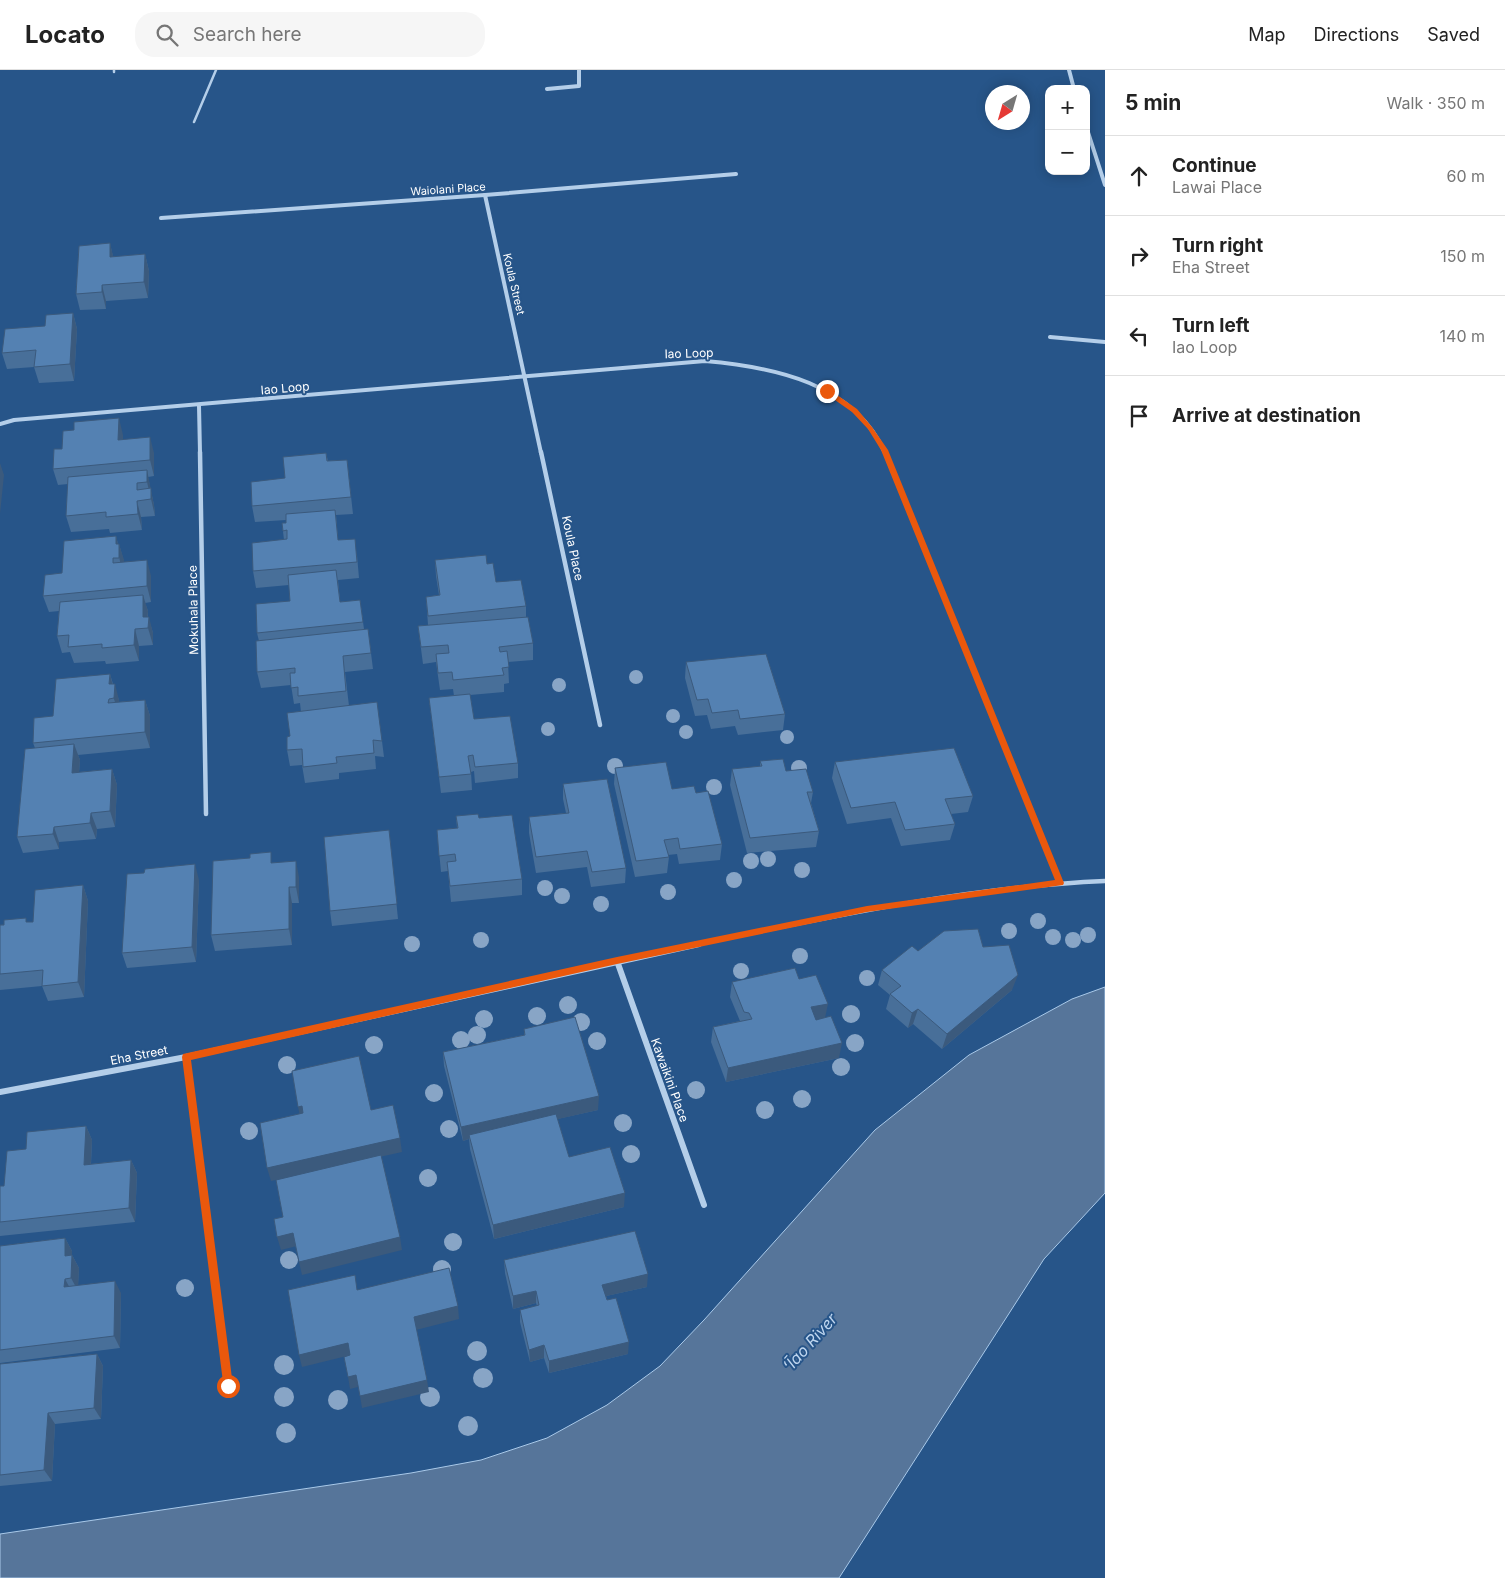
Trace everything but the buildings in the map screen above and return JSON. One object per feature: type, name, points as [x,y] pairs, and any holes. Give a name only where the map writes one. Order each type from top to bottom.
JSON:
[{"type":"street","points":[[548,89],[579,86],[579,70]]},
{"type":"street","points":[[1068,70],[1073,85]]},
{"type":"street","points":[[1087,130],[1105,185]]},
{"type":"street","name":"Waiolani Place","points":[[161,218],[485,195],[736,174]]},
{"type":"street","name":"Koula Street","points":[[485,195],[526,376]]},
{"type":"street","points":[[1050,337],[1105,342]]},
{"type":"street","name":"Iao Loop","points":[[0,424],[14,420],[200,406],[705,361],[741,364],[775,370],[827,391],[854,410],[870,428],[884,450],[1060,883]]},
{"type":"street","name":"Koula Place","points":[[526,376],[600,725]]},
{"type":"street","name":"Mokuhala Place","points":[[200,406],[206,814]]},
{"type":"street","name":"Eha Street","points":[[0,1092],[186,1057],[617,961],[867,909],[1060,883],[1105,880]]},
{"type":"street","name":"Kawaikini Place","points":[[617,961],[704,1205]]},
{"type":"street","points":[[186,1057],[228,1386]]},
{"type":"lane","points":[[194,122],[216,70]]},
{"type":"water","name":"ʻĪao River","points":[[1105,987],[1105,1193],[1044,1259],[839,1578],[0,1578],[0,1534],[411,1473],[481,1460],[547,1438],[607,1405],[660,1366],[704,1320],[875,1130],[969,1055],[1072,999]]},
{"type":"route","points":[[228,1386],[186,1057],[617,961],[867,909],[1060,883],[884,450],[870,428],[854,410],[827,391]]}]
